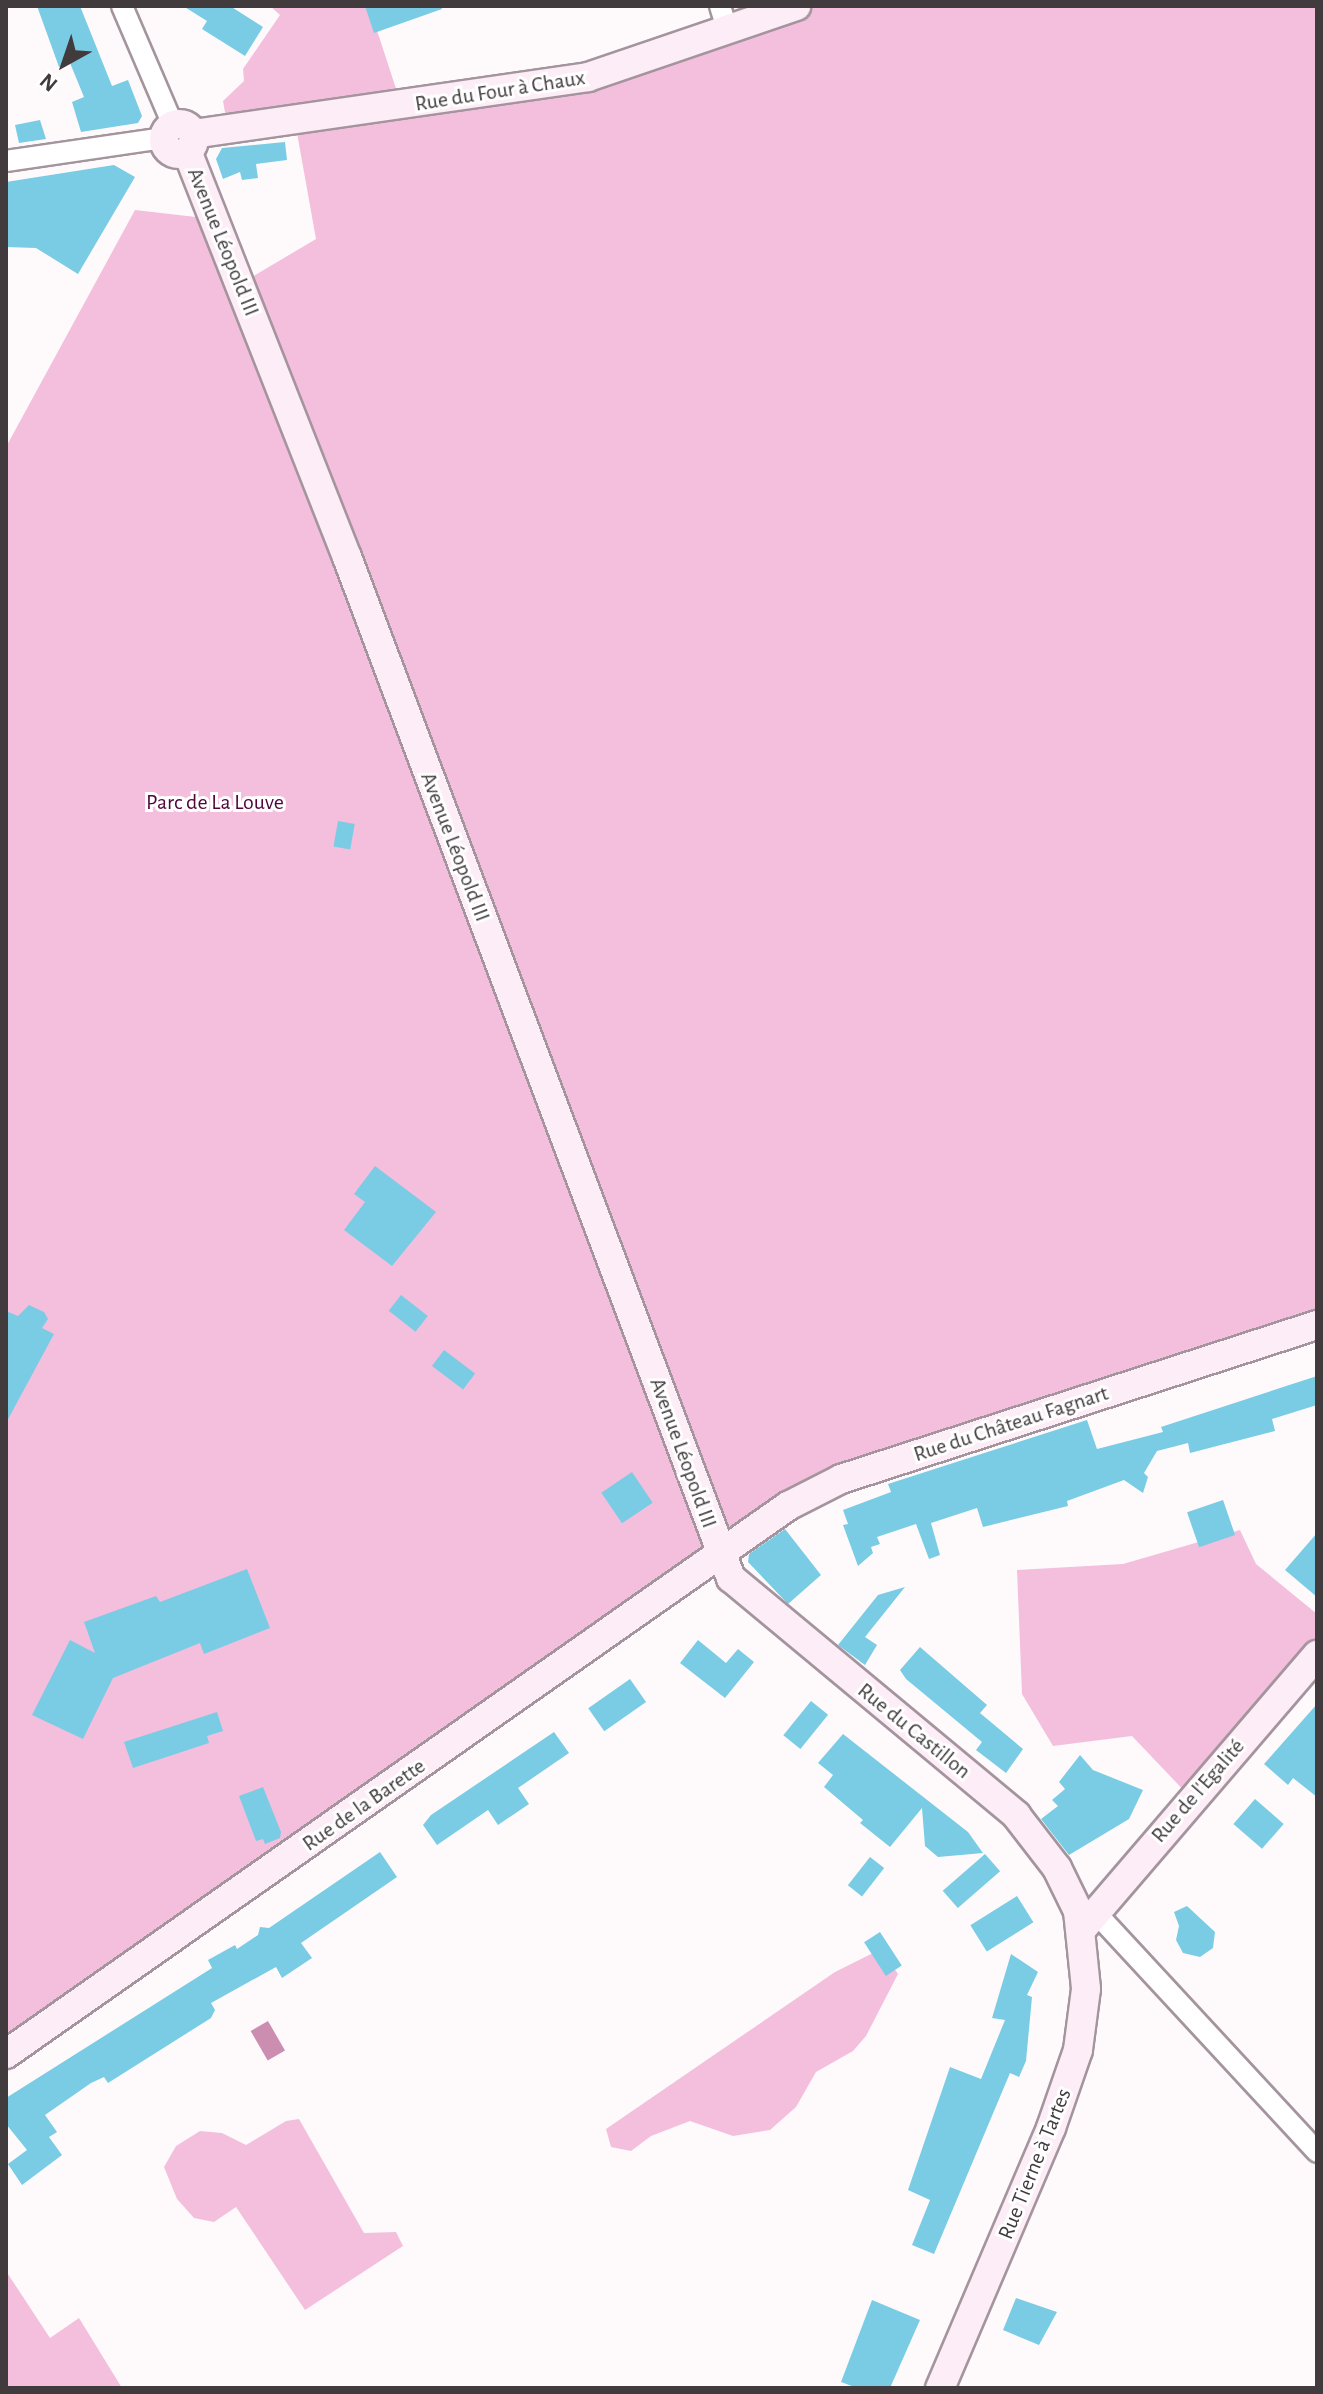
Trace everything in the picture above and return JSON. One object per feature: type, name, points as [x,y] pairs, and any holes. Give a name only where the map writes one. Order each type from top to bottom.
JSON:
[{"type":"street","points":[[6,161],[179,137],[122,6]]},
{"type":"street","name":"Rue du Four à Chaux","points":[[179,137],[588,77],[724,19],[796,6]]},
{"type":"street","name":"Avenue Léopold III","points":[[179,137],[347,557],[719,1549]]},
{"type":"street","name":"Rue du Château Fagnart","points":[[719,1549],[841,1479],[1317,1325]]},
{"type":"street","name":"Rue du Castillon","points":[[719,1549],[744,1591],[1016,1815],[1057,1868],[1088,1920],[1317,2152]]},
{"type":"street","name":"Rue de la Barette","points":[[6,2054],[719,1549]]},
{"type":"street","name":"Rue de l'Egalité","points":[[1088,1920],[1317,1655]]},
{"type":"street","name":"Rue Tierne à Tartes","points":[[940,2388],[1046,2141],[1078,2050],[1086,1989],[1088,1920]]},
{"type":"green space","points":[[270,6],[369,6],[402,107],[228,130],[223,101],[244,81],[243,69],[280,15]]},
{"type":"green space","name":"Parc de La Louve","points":[[763,6],[1317,6],[1317,1325],[841,1479],[6,2054],[6,447],[135,210],[196,217],[211,212],[240,284],[316,239],[297,133],[413,116],[588,77]]},
{"type":"green space","points":[[1240,1530],[1256,1564],[1317,1614],[1317,1655],[1191,1798],[1132,1736],[1053,1746],[1022,1694],[1017,1570],[1123,1564]]},
{"type":"green space","points":[[873,1953],[889,1961],[898,1974],[866,2036],[853,2051],[816,2072],[796,2107],[770,2130],[733,2136],[690,2121],[651,2136],[631,2151],[611,2147],[606,2129],[835,1972]]},
{"type":"green space","points":[[299,2119],[364,2233],[396,2232],[403,2246],[305,2310],[236,2207],[214,2222],[194,2218],[177,2199],[164,2167],[176,2146],[200,2131],[222,2133],[246,2145],[286,2121]]},
{"type":"green space","points":[[6,2271],[50,2338],[79,2318],[122,2388],[6,2388]]},
{"type":"shaded area","points":[[268,2021],[285,2050],[268,2060],[251,2031]]},
{"type":"building","points":[[37,6],[80,6],[112,86],[128,80],[142,116],[138,123],[81,132],[72,102],[84,97],[70,63],[59,67]]},
{"type":"building","points":[[183,6],[230,6],[263,27],[245,56],[202,29],[207,21]]},
{"type":"building","points":[[365,6],[441,6],[442,9],[374,33]]},
{"type":"building","points":[[40,120],[46,139],[19,143],[15,125]]},
{"type":"building","points":[[285,142],[287,160],[256,164],[258,178],[242,180],[240,172],[223,179],[216,159],[222,148]]},
{"type":"building","points":[[114,165],[135,177],[78,274],[36,248],[6,247],[6,182]]},
{"type":"building","points":[[338,821],[355,824],[350,850],[333,847]]},
{"type":"building","points":[[375,1166],[436,1212],[392,1266],[344,1230],[365,1202],[354,1194]]},
{"type":"building","points":[[401,1295],[428,1316],[415,1332],[389,1311]]},
{"type":"building","points":[[29,1305],[44,1312],[48,1319],[42,1328],[54,1334],[6,1423],[6,1311],[18,1316]]},
{"type":"building","points":[[444,1350],[475,1373],[463,1389],[432,1366]]},
{"type":"building","points":[[1317,1376],[1317,1405],[1272,1419],[1275,1431],[1190,1453],[1188,1443],[1157,1451],[1144,1473],[1148,1477],[1143,1493],[1124,1480],[1067,1501],[1068,1506],[983,1527],[977,1508],[931,1523],[940,1555],[929,1559],[916,1524],[877,1537],[880,1544],[871,1547],[873,1553],[858,1566],[843,1525],[848,1524],[843,1510],[891,1492],[888,1484],[1087,1420],[1097,1449],[1163,1432],[1161,1427]]},
{"type":"building","points":[[632,1472],[653,1503],[622,1523],[601,1493]]},
{"type":"building","points":[[1223,1500],[1235,1535],[1199,1547],[1187,1512]]},
{"type":"building","points":[[785,1529],[821,1575],[788,1604],[748,1562],[749,1554]]},
{"type":"building","points":[[1317,1533],[1317,1597],[1285,1570]]},
{"type":"building","points":[[247,1569],[270,1628],[204,1654],[200,1643],[113,1678],[83,1739],[32,1715],[70,1640],[95,1653],[84,1622],[156,1596],[160,1602]]},
{"type":"building","points":[[905,1587],[865,1637],[877,1645],[865,1665],[838,1645],[878,1595]]},
{"type":"building","points":[[698,1640],[726,1663],[738,1649],[754,1662],[725,1698],[680,1663]]},
{"type":"building","points":[[920,1647],[987,1705],[980,1713],[1023,1749],[1006,1773],[976,1750],[982,1742],[906,1679],[900,1670]]},
{"type":"building","points":[[630,1679],[646,1702],[604,1731],[588,1708]]},
{"type":"building","points":[[811,1701],[828,1715],[800,1749],[783,1735]]},
{"type":"building","points":[[1317,1704],[1317,1797],[1293,1778],[1288,1785],[1264,1764]]},
{"type":"building","points":[[217,1712],[223,1731],[207,1736],[209,1743],[133,1768],[124,1742]]},
{"type":"building","points":[[554,1732],[569,1753],[518,1788],[529,1804],[498,1825],[488,1810],[437,1845],[423,1825],[431,1815]]},
{"type":"building","points":[[843,1734],[968,1832],[983,1853],[938,1857],[925,1846],[922,1808],[890,1847],[860,1823],[863,1820],[824,1787],[833,1775],[818,1763]]},
{"type":"building","points":[[1080,1755],[1093,1770],[1143,1790],[1129,1819],[1069,1855],[1041,1819],[1058,1806],[1052,1800],[1065,1789],[1059,1782]]},
{"type":"building","points":[[263,1787],[281,1832],[280,1838],[265,1844],[263,1839],[256,1841],[239,1796]]},
{"type":"building","points":[[1255,1799],[1284,1824],[1262,1849],[1233,1824]]},
{"type":"building","points":[[380,1852],[397,1877],[301,1943],[312,1958],[282,1978],[276,1967],[211,2003],[215,2010],[211,2018],[108,2083],[104,2077],[91,2083],[45,2115],[57,2132],[49,2137],[62,2155],[22,2185],[8,2164],[27,2150],[6,2124],[6,2098],[212,1968],[208,1960],[235,1945],[237,1949],[258,1935],[260,1927],[269,1928]]},
{"type":"building","points":[[985,1854],[1000,1871],[958,1908],[943,1891]]},
{"type":"building","points":[[870,1857],[884,1868],[862,1896],[848,1885]]},
{"type":"building","points":[[1017,1896],[1033,1922],[987,1951],[970,1925]]},
{"type":"building","points":[[1187,1906],[1215,1932],[1213,1948],[1200,1957],[1183,1953],[1176,1940],[1179,1926],[1174,1912]]},
{"type":"building","points":[[880,1932],[902,1966],[886,1976],[864,1942]]},
{"type":"building","points":[[1011,1954],[1038,1972],[1027,1995],[1032,1997],[1026,2061],[1019,2077],[1010,2073],[934,2254],[912,2245],[930,2200],[908,2190],[950,2067],[981,2079],[1005,2020],[992,2018]]},
{"type":"building","points":[[1016,2298],[1057,2312],[1039,2345],[1003,2330]]},
{"type":"building","points":[[872,2300],[920,2320],[890,2388],[857,2388],[841,2382]]}]
